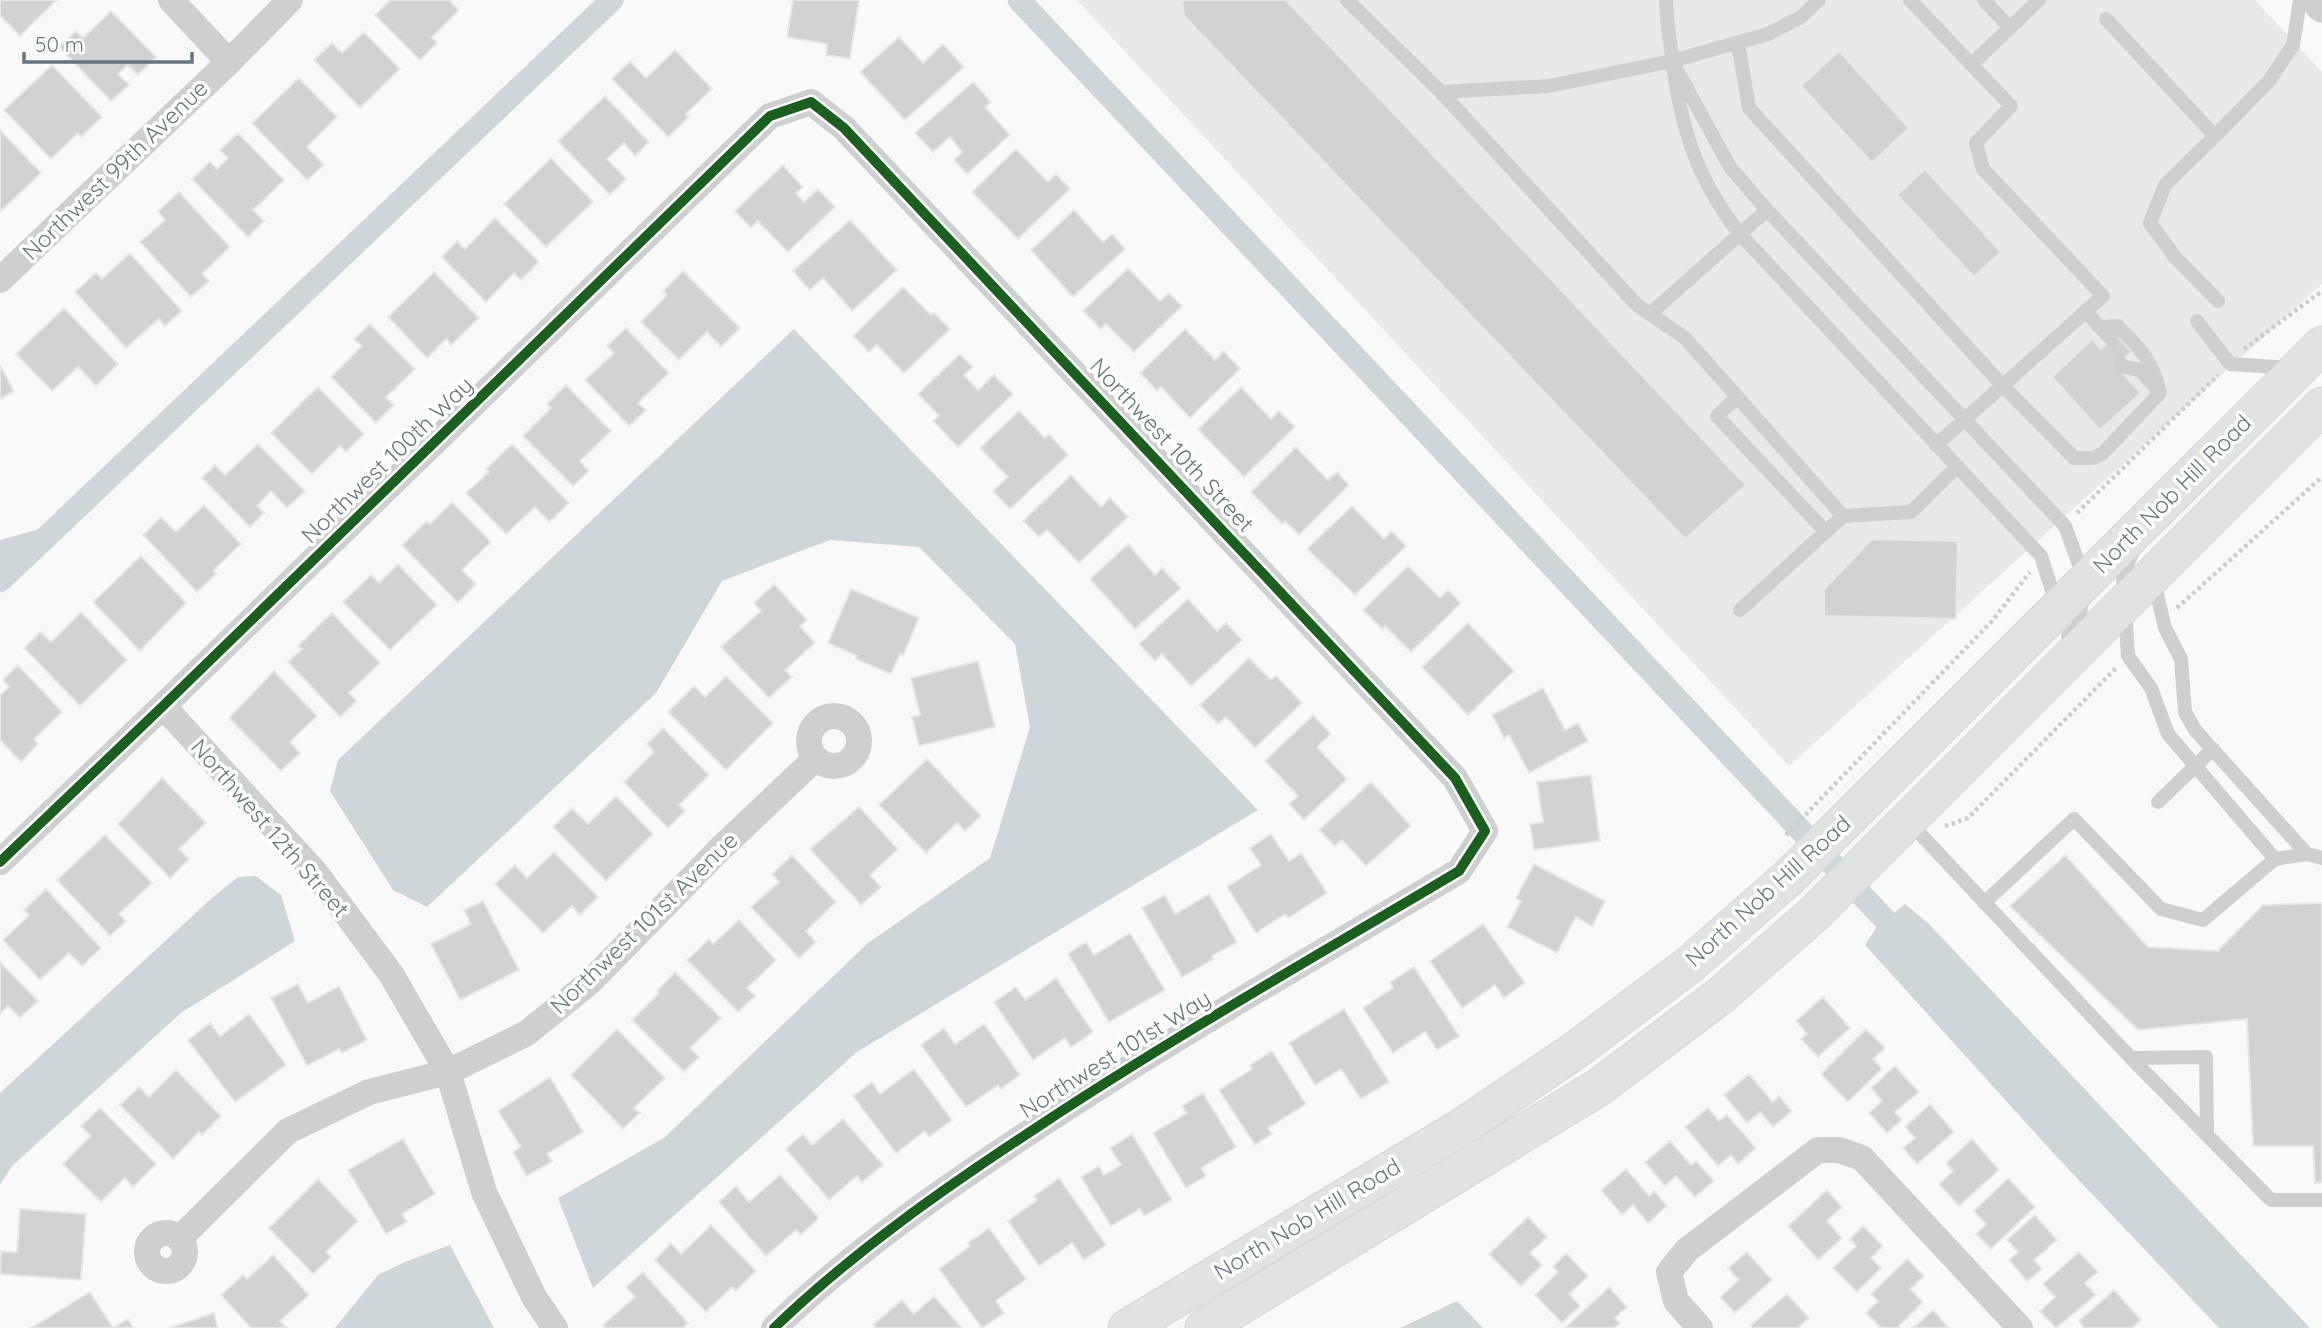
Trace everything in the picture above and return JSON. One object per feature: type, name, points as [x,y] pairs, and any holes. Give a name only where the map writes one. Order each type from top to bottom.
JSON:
[{"type":"main road","name":"North Nob Hill Road","points":[[1127,1328],[1462,1127],[1562,1060],[1689,965],[1787,879],[2310,357]]},
{"type":"main road","name":"North Nob Hill Road","points":[[1204,1328],[1600,1087],[1720,996],[1815,913],[2322,406]]},
{"type":"street","points":[[171,0],[229,62]]},
{"type":"street","name":"Northwest 99th Avenue","points":[[0,280],[229,62],[289,0]]},
{"type":"street","points":[[2317,0],[2322,6]]},
{"type":"street","name":"Northwest 100th Way","points":[[0,862],[770,116],[811,102]]},
{"type":"street","name":"Northwest 10th Street","points":[[811,102],[844,128],[1455,778],[1485,831]]},
{"type":"street","name":"Northwest 12th Street","points":[[163,706],[315,872],[391,974],[449,1072],[484,1192],[534,1297],[555,1328]]},
{"type":"street","name":"Northwest 101st Avenue","points":[[179,1238],[288,1131],[369,1092],[449,1072],[527,1033],[590,982],[720,849],[816,758]]},
{"type":"street","name":"Northwest 101st Way","points":[[774,1328],[809,1295],[946,1187],[1118,1074],[1459,871],[1485,831]]},
{"type":"street","points":[[1700,1328],[1676,1301],[1669,1272],[1687,1250],[1818,1150],[1839,1150],[1862,1158],[2020,1328]]},
{"type":"lane","points":[[1347,0],[1440,92],[1637,305],[1685,338],[1843,516]]},
{"type":"lane","points":[[1666,0],[1672,61],[1688,143],[1718,206],[1740,234],[2041,556],[2058,608]]},
{"type":"lane","points":[[1440,92],[1549,86],[1672,61],[1768,34],[1801,17],[1819,0]]},
{"type":"lane","points":[[1910,0],[2011,106],[1976,143],[1983,169],[2103,296],[1936,445]]},
{"type":"lane","points":[[1984,0],[2010,28]]},
{"type":"lane","points":[[1972,64],[2039,0]]},
{"type":"lane","points":[[2218,301],[2175,257],[2150,223],[2165,185],[2269,81],[2293,45],[2300,0]]},
{"type":"lane","points":[[2106,19],[2215,136]]},
{"type":"lane","points":[[1738,43],[1749,108],[2002,385],[2074,458],[2093,458],[2103,453],[2160,393]]},
{"type":"lane","points":[[1672,61],[1730,167],[1767,210],[2065,526],[2085,581],[2078,627],[2059,646]]},
{"type":"lane","points":[[1650,314],[1767,210]]},
{"type":"lane","points":[[2085,311],[2100,327],[2108,343]]},
{"type":"lane","points":[[2197,321],[2230,363],[2310,357]]},
{"type":"lane","points":[[2100,327],[2118,326],[2141,349],[2152,366],[2160,393]]},
{"type":"lane","points":[[2124,359],[2124,367],[2140,370],[2160,393]]},
{"type":"lane","points":[[1737,397],[1717,416],[1826,532]]},
{"type":"lane","points":[[1740,610],[1843,516],[1911,512],[1957,467]]},
{"type":"lane","points":[[2149,517],[2123,577],[2128,656],[2151,688],[2168,734],[2275,859]]},
{"type":"lane","points":[[2152,574],[2165,628],[2180,659],[2185,712],[2196,730],[2307,854]]},
{"type":"lane","points":[[2158,802],[2213,748]]},
{"type":"lane","points":[[1923,786],[1907,821],[2131,1058],[2271,1200],[2322,1200]]},
{"type":"lane","points":[[1984,903],[2074,819],[2161,909],[2203,920],[2275,859],[2307,854],[2322,858]]},
{"type":"lane","points":[[2131,1058],[2206,1057],[2207,1135]]},
{"type":"path","points":[[1783,839],[1839,780]]},
{"type":"shaded area","points":[[1077,0],[2255,0],[2322,72],[2322,284],[1789,766]]},
{"type":"shaded area","points":[[794,329],[1258,810],[857,1052],[593,1288],[558,1198],[664,1138],[868,943],[990,858],[1030,727],[1015,644],[919,547],[830,540],[722,581],[656,693],[427,907],[393,890],[330,791],[338,760]]},
{"type":"shaded area","points":[[62,523],[0,581],[0,540]]},
{"type":"shaded area","points":[[256,876],[281,895],[295,941],[181,1013],[12,1166],[0,1185],[0,1093],[213,897],[238,877]]},
{"type":"shaded area","points":[[1905,904],[1928,923],[2310,1328],[2219,1328],[2056,1156],[1865,945],[1876,928]]},
{"type":"shaded area","points":[[450,1245],[494,1328],[335,1328],[378,1275]]},
{"type":"shaded area","points":[[1457,1301],[1483,1328],[1400,1328]]},
{"type":"building","points":[[0,0],[57,0],[20,36],[0,15]]},
{"type":"building","points":[[390,0],[449,0],[459,10],[432,37],[437,43],[420,60],[375,15]]},
{"type":"building","points":[[793,0],[859,0],[850,59],[826,55],[827,44],[787,37]]},
{"type":"building","points":[[1182,0],[1286,0],[1746,485],[1685,539],[1184,16]]},
{"type":"building","points":[[111,11],[156,57],[138,75],[128,65],[118,74],[129,85],[111,101],[59,47],[76,31],[83,38]]},
{"type":"building","points":[[364,32],[400,69],[360,108],[314,60],[332,43],[342,53]]},
{"type":"building","points":[[899,37],[923,63],[943,44],[964,67],[905,120],[860,72]]},
{"type":"building","points":[[675,50],[712,89],[686,114],[689,117],[668,137],[612,79],[630,61],[646,78]]},
{"type":"building","points":[[1839,51],[1909,128],[1872,163],[1801,86]]},
{"type":"building","points":[[52,65],[102,117],[81,137],[78,133],[51,159],[4,110]]},
{"type":"building","points":[[299,78],[337,117],[307,147],[324,165],[307,180],[252,123]]},
{"type":"building","points":[[973,82],[991,102],[985,107],[1010,135],[967,174],[954,160],[962,152],[950,137],[933,152],[915,133]]},
{"type":"building","points":[[605,96],[649,142],[635,156],[624,143],[607,159],[626,179],[610,195],[558,141]]},
{"type":"building","points":[[0,130],[41,173],[0,212]]},
{"type":"building","points":[[238,133],[284,180],[253,210],[264,221],[248,237],[192,179],[210,162],[217,169],[228,158],[220,150]]},
{"type":"building","points":[[1016,149],[1048,182],[1056,174],[1070,189],[1018,239],[972,192]]},
{"type":"building","points":[[551,158],[593,202],[546,247],[504,204]]},
{"type":"building","points":[[783,165],[803,187],[796,193],[804,202],[818,189],[835,207],[788,252],[758,221],[751,228],[735,211]]},
{"type":"building","points":[[1925,169],[2001,252],[1974,277],[1897,195]]},
{"type":"building","points":[[179,192],[230,247],[202,274],[209,281],[191,297],[140,242],[165,220],[158,211]]},
{"type":"building","points":[[1074,210],[1103,242],[1112,234],[1125,249],[1073,297],[1031,250]]},
{"type":"building","points":[[495,218],[539,262],[521,280],[514,273],[486,302],[442,257],[457,241],[465,249]]},
{"type":"building","points":[[850,220],[897,270],[852,311],[823,278],[810,290],[793,271]]},
{"type":"building","points":[[130,253],[182,311],[165,326],[159,319],[126,348],[75,292],[96,273],[102,279]]},
{"type":"building","points":[[1128,268],[1160,301],[1169,293],[1182,306],[1134,352],[1106,324],[1101,329],[1083,311]]},
{"type":"building","points":[[683,271],[740,328],[721,347],[707,332],[679,360],[641,322],[667,295],[663,291]]},
{"type":"building","points":[[434,272],[479,318],[451,345],[446,339],[427,358],[388,317]]},
{"type":"building","points":[[903,287],[931,315],[934,313],[950,329],[904,373],[877,345],[869,352],[853,336]]},
{"type":"building","points":[[64,308],[118,364],[96,386],[78,367],[52,391],[16,354]]},
{"type":"building","points":[[370,324],[415,369],[386,397],[394,405],[376,423],[331,377],[362,346],[354,339]]},
{"type":"building","points":[[626,328],[669,373],[638,403],[646,410],[629,426],[585,380],[614,353],[607,346]]},
{"type":"building","points":[[1185,329],[1215,360],[1224,351],[1240,369],[1190,418],[1161,387],[1157,391],[1140,373]]},
{"type":"building","points":[[2116,335],[2132,352],[2116,366],[2141,393],[2100,430],[2052,377],[2092,339],[2101,349]]},
{"type":"building","points":[[960,354],[973,367],[964,375],[978,390],[994,375],[1013,394],[958,447],[933,421],[939,416],[918,394]]},
{"type":"building","points":[[0,365],[14,391],[0,399]]},
{"type":"building","points":[[566,385],[611,431],[580,461],[589,471],[573,486],[523,436],[551,408],[547,404]]},
{"type":"building","points":[[318,387],[364,434],[346,452],[340,446],[312,474],[271,433]]},
{"type":"building","points":[[1241,387],[1271,419],[1279,411],[1295,427],[1244,477],[1198,429]]},
{"type":"building","points":[[1019,411],[1045,438],[1049,434],[1068,455],[1010,509],[993,491],[1008,477],[980,448]]},
{"type":"building","points":[[258,444],[305,491],[287,508],[271,491],[257,506],[264,513],[250,527],[202,478],[215,465],[225,475]]},
{"type":"building","points":[[512,444],[569,503],[549,522],[535,507],[506,534],[466,493],[489,472],[486,469]]},
{"type":"building","points":[[1296,447],[1328,480],[1337,472],[1349,485],[1299,535],[1285,521],[1282,524],[1251,492]]},
{"type":"building","points":[[1071,475],[1101,507],[1110,498],[1128,517],[1079,563],[1047,530],[1039,537],[1023,521]]},
{"type":"building","points":[[452,502],[491,542],[462,570],[476,584],[458,603],[402,545],[427,521],[430,524]]},
{"type":"building","points":[[204,505],[241,544],[213,571],[216,574],[197,592],[143,535],[161,517],[176,532]]},
{"type":"building","points":[[1352,506],[1384,539],[1392,531],[1406,546],[1355,595],[1307,549]]},
{"type":"building","points":[[1872,539],[1958,541],[1956,619],[1824,616],[1824,589]]},
{"type":"building","points":[[1128,544],[1155,575],[1162,568],[1181,588],[1135,629],[1090,579]]},
{"type":"building","points":[[141,556],[186,603],[140,651],[93,602]]},
{"type":"building","points":[[398,564],[437,605],[390,650],[343,602],[371,575],[379,583]]},
{"type":"building","points":[[1408,566],[1440,598],[1448,590],[1461,603],[1411,652],[1385,626],[1382,629],[1363,610]]},
{"type":"building","points":[[774,584],[807,620],[800,626],[815,643],[785,670],[792,677],[769,698],[721,647],[761,611],[754,603]]},
{"type":"building","points":[[851,589],[919,618],[903,656],[900,654],[891,674],[828,643]]},
{"type":"building","points":[[1188,599],[1217,631],[1226,623],[1242,640],[1191,686],[1162,654],[1155,661],[1139,644]]},
{"type":"building","points":[[81,612],[127,660],[80,706],[24,648],[41,632],[51,642]]},
{"type":"building","points":[[332,613],[380,663],[349,693],[357,701],[340,717],[288,662],[302,649],[298,646]]},
{"type":"building","points":[[1468,623],[1514,671],[1468,715],[1422,667]]},
{"type":"building","points":[[1249,658],[1271,680],[1276,676],[1302,703],[1255,748],[1226,717],[1218,724],[1200,705]]},
{"type":"building","points":[[978,661],[995,727],[919,746],[912,717],[920,715],[911,678]]},
{"type":"building","points":[[18,665],[62,712],[34,739],[38,744],[21,762],[0,740],[0,695],[9,687],[3,680]]},
{"type":"building","points":[[274,671],[317,716],[290,742],[300,753],[281,771],[229,718]]},
{"type":"building","points":[[726,676],[773,723],[726,770],[668,712],[694,686],[705,697]]},
{"type":"building","points":[[1543,688],[1565,730],[1578,723],[1588,741],[1529,773],[1509,735],[1504,738],[1492,715]]},
{"type":"building","points":[[1313,715],[1331,734],[1317,747],[1347,779],[1304,820],[1289,804],[1298,796],[1265,761]]},
{"type":"building","points":[[663,728],[709,775],[679,805],[685,811],[668,828],[624,782],[654,752],[647,744]]},
{"type":"building","points":[[927,759],[981,816],[965,831],[957,823],[926,853],[879,805]]},
{"type":"building","points":[[1591,775],[1600,841],[1534,850],[1530,824],[1543,822],[1537,782]]},
{"type":"building","points":[[162,778],[206,823],[179,849],[189,859],[170,878],[118,824]]},
{"type":"building","points":[[1371,782],[1411,826],[1366,866],[1342,840],[1335,846],[1319,830]]},
{"type":"building","points":[[616,796],[653,834],[606,881],[553,827],[572,808],[588,824]]},
{"type":"building","points":[[859,807],[898,849],[870,875],[881,887],[861,905],[810,849]]},
{"type":"building","points":[[1271,834],[1289,861],[1301,853],[1327,893],[1288,918],[1285,914],[1256,933],[1227,887],[1261,865],[1250,848]]},
{"type":"building","points":[[105,835],[152,883],[119,914],[126,921],[110,936],[57,880]]},
{"type":"building","points":[[554,852],[598,897],[580,915],[572,906],[543,933],[495,884],[515,865],[527,878]]},
{"type":"building","points":[[792,855],[836,902],[806,931],[816,942],[799,958],[751,907],[779,882],[772,874]]},
{"type":"building","points":[[2065,855],[2148,947],[2218,951],[2263,905],[2322,903],[2322,1182],[2315,1183],[2313,1146],[2253,1146],[2247,1019],[2138,1030],[2010,906]]},
{"type":"building","points":[[1534,864],[1605,901],[1592,926],[1576,917],[1557,953],[1507,927],[1521,901],[1516,898]]},
{"type":"building","points":[[46,889],[101,948],[82,966],[69,953],[40,980],[3,940],[29,915],[24,910]]},
{"type":"building","points":[[1209,894],[1237,942],[1182,977],[1142,908],[1165,895],[1175,914]]},
{"type":"building","points":[[483,901],[519,970],[460,1000],[431,944],[471,924],[464,910]]},
{"type":"building","points":[[739,920],[776,960],[747,988],[755,996],[738,1012],[687,960],[709,939],[713,944]]},
{"type":"building","points":[[1483,924],[1525,983],[1504,998],[1495,985],[1462,1008],[1430,961]]},
{"type":"building","points":[[1130,933],[1165,990],[1109,1022],[1068,954],[1086,942],[1094,955]]},
{"type":"building","points":[[0,962],[38,1001],[20,1018],[8,1006],[0,1014]]},
{"type":"building","points":[[1414,967],[1459,1036],[1437,1050],[1425,1032],[1393,1053],[1363,1008],[1393,988],[1390,982]]},
{"type":"building","points":[[675,972],[721,1018],[690,1048],[699,1057],[684,1072],[632,1020]]},
{"type":"building","points":[[1056,978],[1093,1032],[1071,1047],[1065,1038],[1033,1060],[994,1002],[1016,987],[1025,1000]]},
{"type":"building","points":[[298,984],[308,1003],[339,986],[367,1040],[342,1053],[339,1049],[307,1066],[271,998]]},
{"type":"building","points":[[1823,997],[1850,1028],[1818,1057],[1801,1039],[1807,1034],[1796,1021]]},
{"type":"building","points":[[1344,1009],[1389,1082],[1361,1099],[1341,1069],[1315,1085],[1289,1043]]},
{"type":"building","points":[[249,1014],[286,1065],[235,1102],[188,1040],[210,1023],[220,1036]]},
{"type":"building","points":[[984,1024],[1020,1075],[1001,1089],[998,1085],[966,1107],[921,1045],[944,1028],[955,1044]]},
{"type":"building","points":[[617,1029],[665,1078],[634,1108],[640,1113],[623,1129],[571,1075]]},
{"type":"building","points":[[1866,1029],[1885,1048],[1873,1059],[1882,1069],[1848,1102],[1821,1074]]},
{"type":"building","points":[[1272,1051],[1306,1104],[1268,1128],[1272,1134],[1255,1145],[1219,1090],[1252,1069],[1250,1065]]},
{"type":"building","points":[[1895,1066],[1919,1092],[1895,1112],[1902,1120],[1887,1133],[1869,1113],[1882,1101],[1871,1088]]},
{"type":"building","points":[[914,1069],[952,1120],[929,1137],[925,1131],[896,1153],[853,1096],[872,1082],[880,1094]]},
{"type":"building","points":[[176,1070],[221,1116],[202,1135],[199,1132],[173,1159],[120,1105],[139,1087],[149,1097]]},
{"type":"building","points":[[1749,1074],[1773,1102],[1779,1096],[1792,1111],[1773,1127],[1760,1112],[1747,1123],[1724,1095]]},
{"type":"building","points":[[550,1077],[583,1132],[547,1154],[552,1161],[527,1176],[513,1152],[521,1147],[498,1111]]},
{"type":"building","points":[[1203,1093],[1236,1147],[1201,1168],[1206,1176],[1186,1188],[1153,1133],[1187,1113],[1182,1106]]},
{"type":"building","points":[[1930,1104],[1954,1132],[1917,1164],[1903,1148],[1915,1138],[1905,1127]]},
{"type":"building","points":[[100,1108],[156,1164],[133,1187],[125,1178],[101,1202],[63,1164],[91,1136],[81,1126]]},
{"type":"building","points":[[1708,1108],[1719,1121],[1727,1115],[1756,1148],[1738,1164],[1731,1155],[1718,1166],[1685,1127]]},
{"type":"building","points":[[843,1119],[883,1165],[862,1182],[857,1176],[829,1200],[786,1149],[803,1134],[812,1145]]},
{"type":"building","points":[[1132,1134],[1172,1200],[1144,1216],[1140,1209],[1111,1226],[1081,1177],[1099,1166],[1104,1175],[1121,1165],[1110,1148]]},
{"type":"building","points":[[403,1139],[435,1194],[402,1214],[407,1222],[386,1234],[348,1170]]},
{"type":"building","points":[[1972,1139],[1999,1170],[1959,1206],[1939,1184],[1953,1171],[1946,1163]]},
{"type":"building","points":[[1670,1141],[1691,1165],[1696,1161],[1714,1181],[1695,1197],[1676,1176],[1665,1186],[1645,1162]]},
{"type":"building","points":[[1626,1169],[1649,1196],[1654,1191],[1667,1206],[1648,1223],[1633,1205],[1622,1215],[1601,1190]]},
{"type":"building","points":[[780,1175],[819,1218],[801,1235],[796,1230],[766,1256],[719,1202],[736,1186],[749,1202]]},
{"type":"building","points":[[1059,1178],[1106,1245],[1084,1260],[1072,1243],[1039,1266],[1008,1221],[1037,1200],[1034,1196]]},
{"type":"building","points":[[2008,1178],[2035,1207],[1991,1249],[1976,1234],[1986,1224],[1974,1211]]},
{"type":"building","points":[[318,1179],[358,1221],[326,1252],[331,1257],[313,1274],[269,1228]]},
{"type":"building","points":[[1827,1190],[1842,1207],[1827,1221],[1842,1238],[1818,1260],[1788,1226]]},
{"type":"building","points":[[20,1209],[86,1214],[81,1280],[0,1274],[1,1251],[17,1252]]},
{"type":"building","points":[[2035,1215],[2057,1240],[2034,1260],[2042,1269],[2027,1281],[2009,1260],[2018,1252],[2007,1240]]},
{"type":"building","points":[[1528,1217],[1547,1237],[1530,1253],[1542,1265],[1521,1286],[1489,1254]]},
{"type":"building","points":[[711,1225],[756,1271],[736,1291],[732,1287],[706,1312],[655,1260],[671,1243],[681,1254]]},
{"type":"building","points":[[1863,1226],[1883,1246],[1871,1258],[1881,1268],[1857,1292],[1833,1268],[1856,1246],[1850,1239]]},
{"type":"building","points":[[989,1228],[1026,1279],[996,1301],[1004,1313],[982,1328],[939,1269]]},
{"type":"building","points":[[1747,1252],[1772,1280],[1735,1313],[1720,1297],[1739,1280],[1728,1268]]},
{"type":"building","points":[[2079,1252],[2098,1272],[2085,1283],[2096,1295],[2056,1328],[2040,1311],[2055,1297],[2043,1284]]},
{"type":"building","points":[[1566,1253],[1588,1276],[1569,1294],[1580,1306],[1562,1323],[1535,1295],[1558,1272],[1553,1267]]},
{"type":"building","points":[[273,1255],[309,1295],[280,1321],[287,1328],[251,1328],[221,1295],[243,1275],[247,1279]]},
{"type":"building","points":[[1907,1259],[1924,1276],[1910,1289],[1923,1302],[1897,1328],[1881,1328],[1866,1313],[1878,1301],[1871,1294]]},
{"type":"building","points":[[643,1272],[688,1323],[683,1328],[605,1328],[603,1325],[635,1297],[626,1287]]},
{"type":"building","points":[[1609,1287],[1627,1307],[1615,1318],[1620,1323],[1614,1328],[1565,1328]]},
{"type":"building","points":[[2114,1290],[2141,1320],[2132,1328],[2084,1328],[2079,1321]]},
{"type":"building","points":[[90,1292],[113,1328],[31,1328]]},
{"type":"building","points":[[1787,1294],[1809,1318],[1798,1328],[1753,1328],[1751,1325]]},
{"type":"building","points":[[934,1296],[962,1328],[876,1328],[873,1325],[902,1300],[914,1314]]},
{"type":"building","points":[[1933,1310],[1949,1328],[1913,1328]]},
{"type":"building","points":[[214,1313],[218,1328],[169,1328]]},
{"type":"building","points":[[128,1319],[133,1328],[113,1328]]},
{"type":"waterway","points":[[0,581],[612,0]]},
{"type":"waterway","points":[[1019,0],[1905,941]]},
{"type":"cycle path","points":[[0,862],[770,116],[811,102],[844,128],[1455,778],[1485,831],[1459,871],[1194,1028],[1004,1149],[868,1246],[774,1328]]}]
